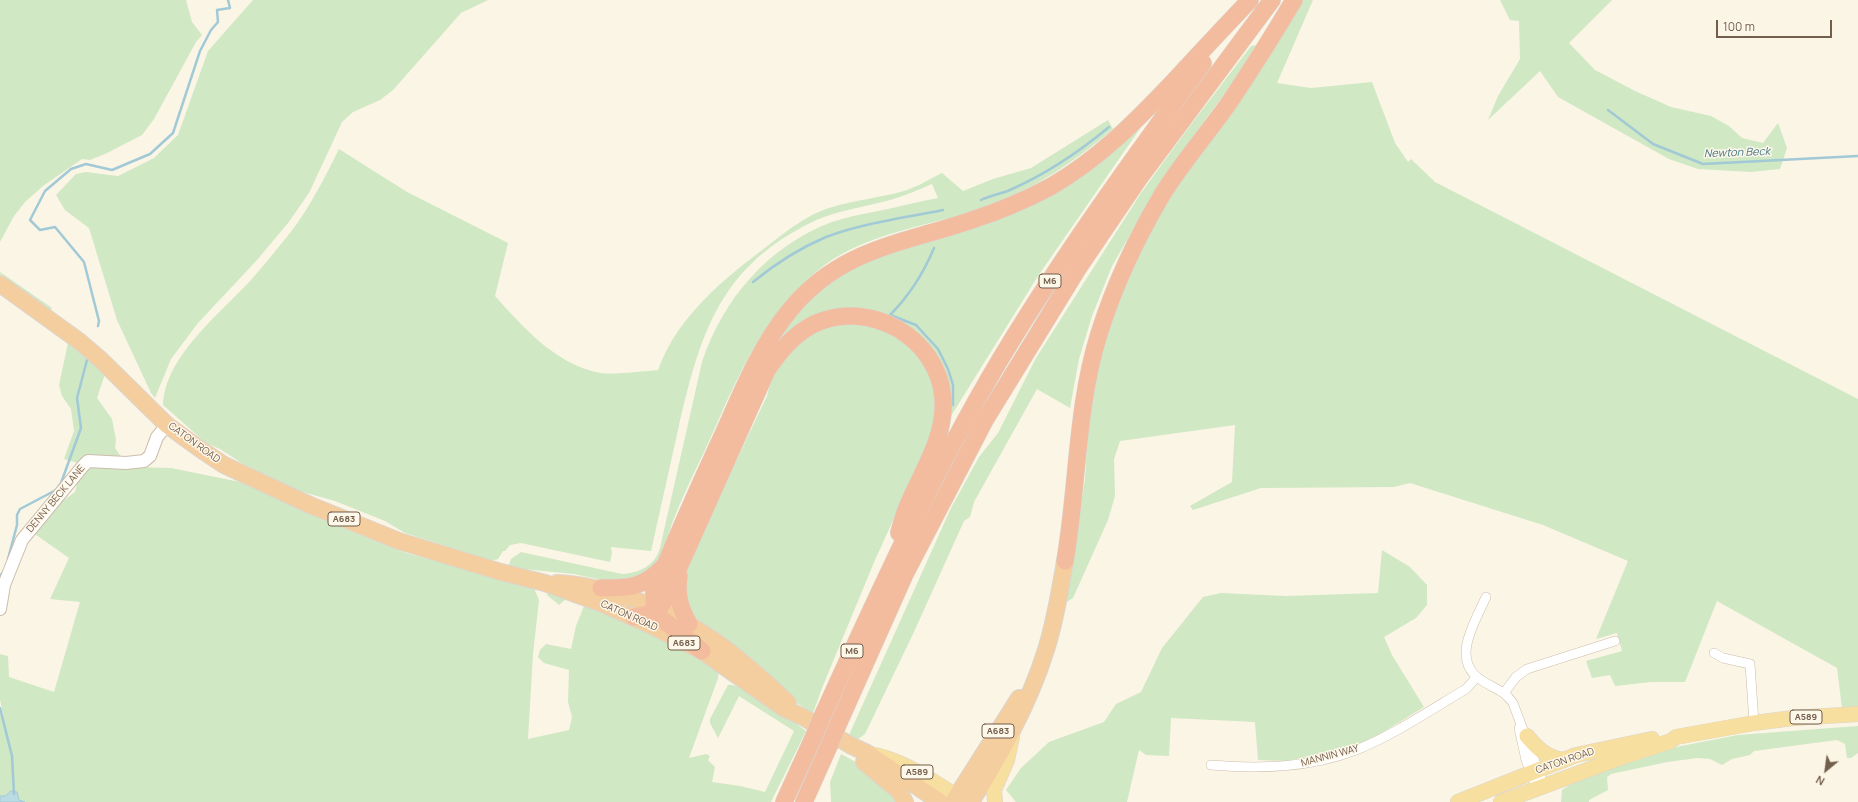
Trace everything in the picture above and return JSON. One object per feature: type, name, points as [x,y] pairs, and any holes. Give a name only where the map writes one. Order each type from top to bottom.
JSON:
[{"type":"highway","points":[[634,617],[656,608],[753,369],[769,340],[790,310],[804,295],[817,283],[869,251],[968,222],[1014,205],[1051,186],[1084,165],[1107,148],[1132,125],[1250,0]]},
{"type":"highway","name":"M6","points":[[784,802],[883,583],[935,477],[1012,340],[1085,228],[1170,108],[1250,0]]},
{"type":"highway","name":"M6","points":[[804,802],[905,574],[984,420],[1073,276],[1129,193],[1272,0]]},
{"type":"highway","points":[[1065,561],[1072,522],[1079,435],[1088,377],[1099,335],[1115,289],[1135,243],[1162,195],[1230,101],[1294,0]]},
{"type":"highway","name":"CATON ROAD","points":[[0,284],[79,341],[100,359],[167,425],[212,458],[260,482],[374,531],[418,547],[545,583],[634,617],[702,651],[767,698],[785,709],[803,717],[850,746],[867,753],[953,800]]},
{"type":"highway","points":[[601,588],[636,586],[673,566],[767,370],[776,356],[785,345],[814,324],[837,317],[863,317],[891,324],[902,331],[919,345],[930,360],[937,372],[943,400],[941,428],[906,510],[883,583]]},
{"type":"highway","name":"A683","points":[[953,800],[1012,732],[1040,667],[1054,621],[1065,561]]},
{"type":"highway","points":[[673,566],[682,612],[689,624]]},
{"type":"highway","name":"CATON ROAD","points":[[545,583],[578,584],[601,588],[656,608],[689,624],[735,655],[803,717]]},
{"type":"highway","points":[[656,608],[661,619],[702,651]]},
{"type":"highway","name":"A683","points":[[953,800],[1040,667]]},
{"type":"highway","name":"CATON ROAD","points":[[850,746],[902,797]]},
{"type":"main road","name":"CATON ROAD","points":[[1458,802],[1537,779],[1586,760],[1609,754],[1625,756],[1671,741],[1676,737],[1754,722],[1858,714]]},
{"type":"main road","points":[[995,802],[994,790],[1006,760],[1012,732]]},
{"type":"main road","name":"CATON ROAD","points":[[1501,802],[1563,760],[1602,748],[1670,735],[1676,737]]},
{"type":"main road","points":[[1527,736],[1542,752],[1551,757],[1563,760]]},
{"type":"main road","name":"A589","points":[[1480,802],[1537,779]]},
{"type":"main road","name":"CATON ROAD","points":[[902,797],[915,802]]},
{"type":"street","name":"DENNY BECK LANE","points":[[0,609],[4,585],[22,540],[83,466],[88,461],[126,463],[144,461],[150,456],[157,437],[167,425]]},
{"type":"street","points":[[1486,597],[1471,630],[1465,657],[1468,668],[1476,678],[1504,692],[1514,703],[1527,736],[1537,779]]},
{"type":"street","points":[[1504,692],[1516,677],[1527,670],[1615,641]]},
{"type":"street","points":[[1714,653],[1724,658],[1750,664],[1754,722]]},
{"type":"street","name":"MANNIN WAY","points":[[1211,765],[1242,767],[1288,766],[1314,762],[1355,750],[1378,740],[1466,690],[1476,678]]},
{"type":"street","points":[[1520,718],[1519,733],[1537,779]]},
{"type":"green space","points":[[0,0],[186,0],[192,22],[202,35],[196,42],[154,119],[142,135],[90,160],[82,159],[43,186],[25,202],[14,216],[0,242]]},
{"type":"green space","points":[[253,0],[488,0],[461,13],[393,90],[380,100],[353,112],[342,122],[309,193],[288,223],[257,260],[198,323],[171,359],[155,398],[151,393],[117,320],[89,228],[65,210],[56,195],[76,174],[86,172],[118,176],[154,158],[178,135],[208,51]]},
{"type":"green space","points":[[1301,0],[1313,0],[1277,83],[1311,88],[1372,82],[1395,143],[1408,162],[1411,159],[1435,182],[1858,399],[1858,707],[1842,708],[1837,668],[1717,601],[1685,682],[1651,682],[1615,686],[1610,675],[1592,678],[1586,661],[1622,651],[1617,633],[1596,639],[1628,561],[1543,525],[1410,483],[1394,487],[1261,488],[1193,510],[1190,506],[1232,482],[1235,425],[1120,441],[1114,459],[1115,496],[1108,520],[1073,598],[1065,603],[1085,479],[1088,429],[1096,378],[1108,328],[1120,294],[1144,243],[1167,202]]},
{"type":"green space","points":[[1500,0],[1612,0],[1569,43],[1595,70],[1635,91],[1671,107],[1711,116],[1729,126],[1742,138],[1763,143],[1778,123],[1787,148],[1780,169],[1751,172],[1698,169],[1669,159],[1558,97],[1540,71],[1488,120],[1498,96],[1520,59],[1519,21],[1510,20]]},
{"type":"green space","points":[[1256,45],[1241,71],[1163,178],[1112,266],[1092,316],[1079,359],[1070,408],[1037,389],[974,502],[970,517],[964,521],[913,634],[865,734],[858,739],[849,735],[951,508],[979,457],[998,433],[1036,358],[1141,193],[1251,46]]},
{"type":"green space","points":[[1148,117],[1038,276],[946,424],[932,354],[854,312],[765,356],[774,341],[814,294],[850,267],[990,220]]},
{"type":"green space","points":[[1108,120],[1113,129],[1067,165],[1034,185],[980,209],[895,233],[853,248],[816,272],[798,289],[768,326],[744,365],[672,523],[665,552],[644,580],[607,581],[574,574],[513,568],[509,565],[511,559],[521,552],[622,574],[640,570],[650,564],[658,554],[660,548],[702,362],[722,317],[735,296],[768,260],[809,232],[832,222],[846,218],[938,198],[932,184],[911,193],[879,203],[826,216],[806,225],[776,243],[751,264],[732,286],[716,311],[704,337],[694,366],[651,551],[611,547],[612,553],[610,562],[521,543],[510,545],[505,551],[503,551],[498,559],[492,561],[405,533],[385,521],[335,501],[290,487],[243,464],[220,449],[206,443],[163,405],[166,387],[173,370],[184,353],[196,337],[251,280],[290,233],[310,203],[339,149],[407,192],[508,243],[495,296],[529,332],[555,353],[569,362],[584,368],[600,373],[613,374],[658,370],[667,350],[678,332],[690,315],[705,299],[736,270],[805,219],[838,205],[904,191],[942,173],[963,191],[993,179],[1031,168]]},
{"type":"green space","points":[[0,272],[52,308],[51,310],[0,274]]},
{"type":"green space","points":[[851,324],[880,328],[908,345],[927,369],[935,395],[936,415],[931,437],[875,560],[813,713],[798,704],[769,676],[699,623],[690,613],[680,584],[698,541],[767,396],[772,376],[790,350],[823,327]]},
{"type":"green space","points":[[68,343],[105,374],[97,398],[112,419],[116,440],[115,448],[126,464],[78,463],[64,459],[74,431],[71,409],[62,396],[59,385]]},
{"type":"green space","points":[[89,466],[171,468],[240,482],[344,528],[406,553],[534,588],[539,600],[533,654],[528,739],[569,730],[572,717],[568,702],[569,670],[544,663],[538,657],[540,650],[546,644],[571,649],[576,626],[584,606],[570,598],[609,611],[641,624],[675,643],[719,671],[718,678],[689,758],[706,754],[710,756],[708,760],[715,767],[712,782],[740,786],[765,792],[794,731],[739,696],[718,738],[710,723],[710,719],[728,685],[735,686],[755,696],[779,711],[806,731],[771,802],[25,802],[19,800],[17,792],[11,791],[5,796],[0,796],[0,715],[3,716],[0,699],[0,654],[8,656],[9,677],[54,692],[80,602],[50,599],[69,558],[32,532],[56,506],[75,492],[78,479]]},
{"type":"green space","points":[[1382,550],[1410,567],[1427,585],[1427,605],[1416,618],[1384,637],[1392,655],[1424,707],[1375,737],[1352,748],[1286,761],[1258,760],[1255,722],[1171,718],[1169,756],[1146,755],[1139,750],[1127,802],[1016,802],[1006,790],[1021,768],[1049,742],[1104,722],[1116,704],[1141,692],[1162,648],[1203,597],[1221,593],[1286,596],[1378,593]]},
{"type":"green space","points":[[549,591],[568,597],[559,605],[547,595]]},
{"type":"green space","points":[[1858,726],[1858,753],[1851,758],[1847,758],[1845,744],[1837,740],[1754,751],[1750,755],[1732,759],[1722,765],[1710,759],[1698,758],[1667,762],[1611,774],[1607,777],[1608,790],[1589,800],[1589,802],[1561,802],[1562,790],[1577,780],[1642,757],[1681,746],[1738,735]]},
{"type":"green space","points":[[841,754],[854,761],[898,802],[831,802],[830,782]]},
{"type":"water","points":[[11,791],[17,792],[19,800],[25,802],[0,802],[0,796],[5,796]]},
{"type":"waterway","points":[[98,326],[99,321],[84,262],[55,227],[40,230],[30,220],[45,191],[71,169],[86,164],[112,170],[150,154],[173,133],[200,51],[211,30],[218,22],[217,10],[230,8],[228,0]]},
{"type":"waterway","name":"Newton Beck","points":[[1608,110],[1653,144],[1703,164],[1858,156]]},
{"type":"waterway","points":[[981,200],[1010,190],[1049,170],[1074,154],[1109,127]]},
{"type":"waterway","points":[[753,282],[788,257],[826,237],[869,224],[943,210]]},
{"type":"waterway","points":[[934,248],[926,266],[915,283],[890,315],[916,325],[938,349],[948,369],[953,385],[953,405]]},
{"type":"waterway","points":[[8,559],[17,525],[17,515],[20,509],[56,490],[61,483],[81,428],[77,398],[87,360]]},
{"type":"waterway","points":[[0,576],[4,571]]},
{"type":"waterway","points":[[0,708],[12,756],[14,794]]}]
